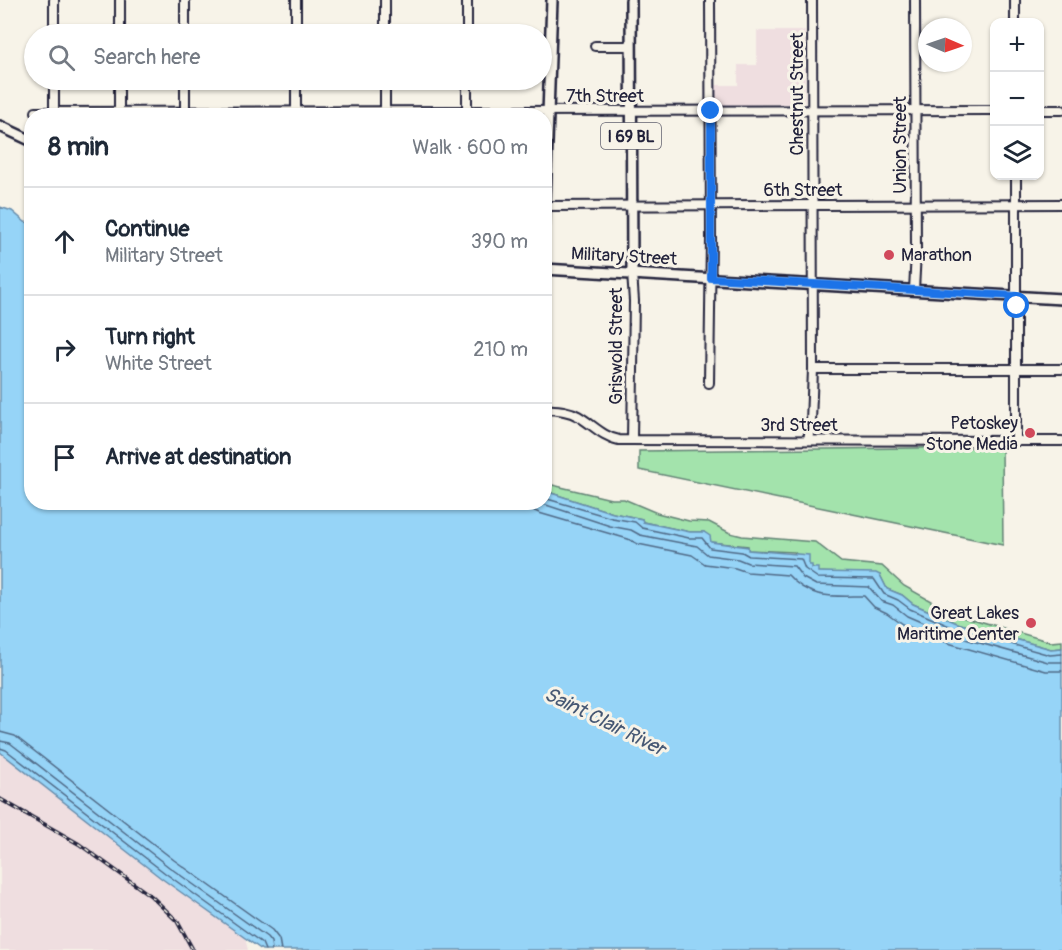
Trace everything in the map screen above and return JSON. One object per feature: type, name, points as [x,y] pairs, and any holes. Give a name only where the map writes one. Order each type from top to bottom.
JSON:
[{"type":"main road","points":[[549,24],[552,0]]},
{"type":"main road","name":"Griswold Street","points":[[631,0],[632,273]]},
{"type":"main road","points":[[549,90],[550,108]]},
{"type":"main road","points":[[0,126],[24,137]]},
{"type":"main road","name":"Military Street","points":[[552,269],[1062,299]]},
{"type":"street","points":[[54,0],[54,24]]},
{"type":"street","points":[[120,0],[120,24]]},
{"type":"street","points":[[185,0],[185,24]]},
{"type":"street","points":[[296,0],[296,24]]},
{"type":"street","points":[[385,0],[385,24]]},
{"type":"street","points":[[467,0],[467,24]]},
{"type":"street","points":[[708,383],[711,278],[710,0]]},
{"type":"street","name":"Chestnut Street","points":[[808,440],[813,369],[812,0]]},
{"type":"street","name":"Union Street","points":[[914,290],[915,0]]},
{"type":"street","points":[[1015,0],[1015,18]]},
{"type":"street","points":[[595,46],[630,46]]},
{"type":"street","points":[[54,90],[54,108]]},
{"type":"street","points":[[119,108],[120,90]]},
{"type":"street","points":[[185,90],[185,108]]},
{"type":"street","points":[[296,90],[297,108]]},
{"type":"street","points":[[385,90],[385,108]]},
{"type":"street","points":[[467,90],[467,108]]},
{"type":"street","name":"7th Street","points":[[552,111],[990,110]]},
{"type":"street","points":[[1044,110],[1062,110]]},
{"type":"street","points":[[1016,180],[1016,441]]},
{"type":"street","name":"6th Street","points":[[552,206],[1062,204]]},
{"type":"street","name":"Griswold Street","points":[[632,273],[634,312],[632,440]]},
{"type":"street","points":[[813,369],[1062,369]]},
{"type":"street","name":"3rd Street","points":[[552,410],[569,412],[611,439],[1062,441]]},
{"type":"shaded area","points":[[757,31],[805,31],[805,104],[716,105],[715,85],[738,85],[738,65],[757,65]]},
{"type":"shaded area","points":[[0,752],[161,878],[245,938],[248,950],[0,950]]},
{"type":"green space","points":[[1002,447],[1003,545],[639,470],[639,451]]},
{"type":"green space","points":[[552,485],[611,499],[624,499],[657,513],[689,521],[709,522],[730,533],[742,536],[815,542],[841,562],[882,566],[904,586],[952,613],[1051,642],[1062,641],[1062,648],[1051,649],[957,623],[913,604],[902,595],[887,589],[880,575],[818,572],[794,552],[748,550],[748,546],[710,542],[704,532],[690,532],[613,513],[552,493]]},
{"type":"water","name":"Saint Clair River","points":[[0,207],[12,211],[24,221],[24,510],[552,510],[552,493],[613,513],[642,519],[643,522],[690,532],[704,532],[710,536],[711,542],[748,547],[748,550],[809,555],[809,565],[812,565],[812,568],[818,568],[818,572],[876,573],[880,575],[887,589],[902,595],[913,604],[957,623],[1051,649],[1062,648],[1062,950],[262,950],[161,878],[0,752]]},
{"type":"railway","points":[[0,799],[79,844],[151,896],[177,921],[193,950]]},
{"type":"place","name":"Marathon","points":[[889,255]]},
{"type":"place","name":"Petoskey Stone Media","points":[[1030,433]]},
{"type":"place","name":"Great Lakes Maritime Center","points":[[1031,623]]},
{"type":"route","points":[[711,111],[711,278],[1015,296],[1017,306]]}]
